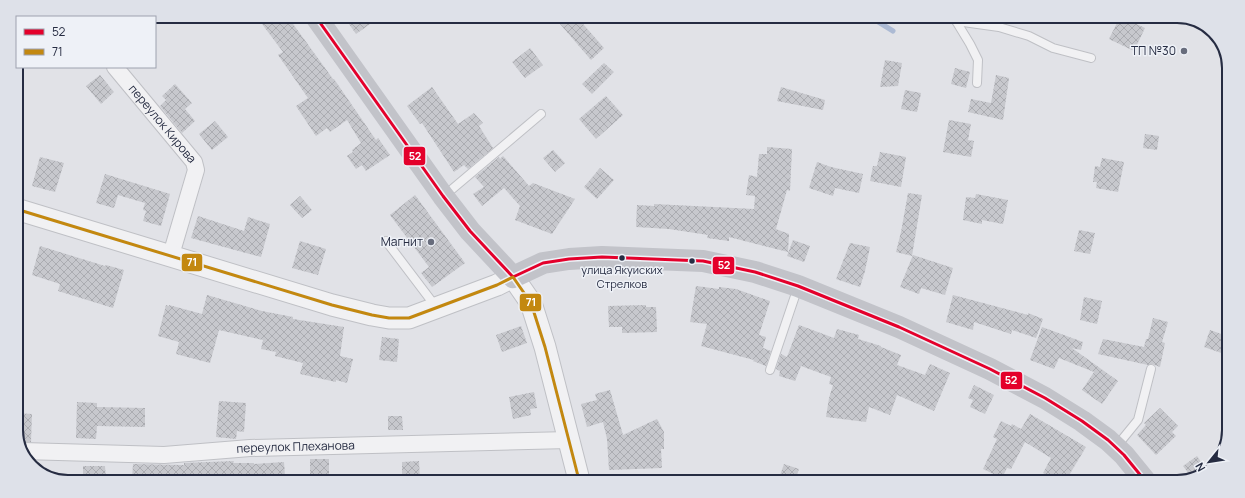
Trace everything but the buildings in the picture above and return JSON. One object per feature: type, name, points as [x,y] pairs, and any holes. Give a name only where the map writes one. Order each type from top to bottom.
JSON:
[{"type":"main road","points":[[320,23],[443,196],[470,231],[513,277],[542,263],[569,259],[602,257],[703,260],[755,272],[798,286],[899,326],[990,369],[1058,406],[1082,421],[1116,447],[1140,475]]},
{"type":"street","name":"переулок Кирова","points":[[116,68],[194,162],[196,170],[171,255]]},
{"type":"street","points":[[23,211],[332,305],[389,318],[409,318],[496,285],[513,277],[531,303],[545,347],[578,475]]},
{"type":"street","name":"переулок Плеханова","points":[[28,451],[164,455],[250,448],[569,440]]},
{"type":"lane","points":[[957,23],[978,60],[978,83]]},
{"type":"lane","points":[[974,23],[999,27],[1029,36],[1053,48],[1091,58]]},
{"type":"lane","points":[[443,196],[541,114]]},
{"type":"lane","points":[[386,241],[437,307]]},
{"type":"lane","points":[[770,370],[798,286]]},
{"type":"lane","points":[[1116,447],[1138,420],[1151,369]]},
{"type":"waterway","points":[[880,23],[893,31]]},
{"type":"transit line","name":"52","points":[[320,23],[443,196],[470,231],[513,277],[543,263],[569,259],[602,257],[703,261],[755,272],[798,286],[899,327],[990,369],[1045,398],[1082,421],[1108,440],[1124,455],[1140,475]]},
{"type":"transit line","name":"71","points":[[23,211],[332,305],[389,318],[409,318],[497,285],[513,277],[531,303],[545,347],[578,475]]},
{"type":"place","name":"ТП №30","points":[[1184,51]]},
{"type":"place","name":"Магнит","points":[[431,242]]},
{"type":"place","name":"улица Якуиских Стрелков","points":[[622,258]]}]
